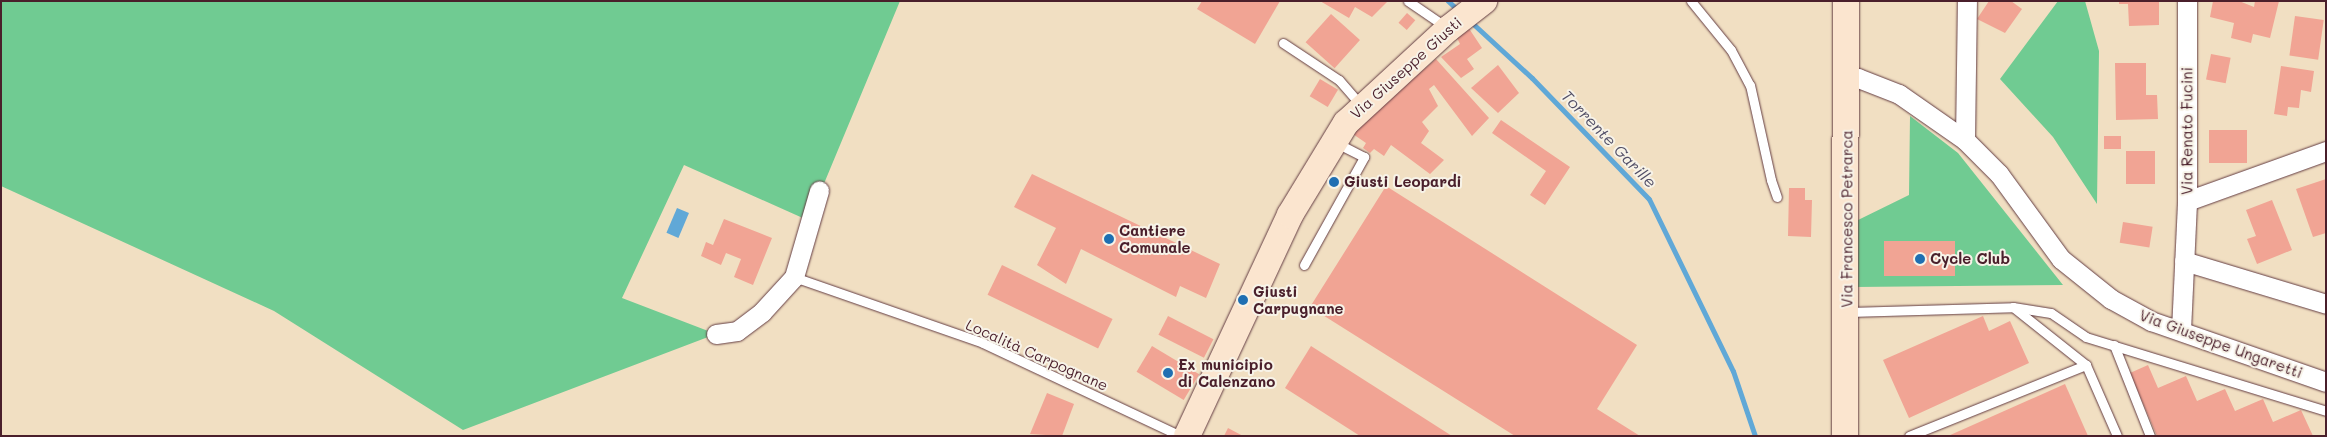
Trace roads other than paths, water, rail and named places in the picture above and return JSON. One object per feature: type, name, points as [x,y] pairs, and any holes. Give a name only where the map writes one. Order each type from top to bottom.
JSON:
[{"type":"street","name":"Via Giuseppe Giusti","points":[[1187,436],[1290,215],[1346,123],[1452,25],[1484,1]]},
{"type":"street","name":"Via Francesco Petrarca","points":[[1845,436],[1848,78],[1846,1]]},
{"type":"street","points":[[1964,140],[1967,1]]},
{"type":"street","name":"Via Renato Fucini","points":[[2181,330],[2186,201],[2187,1]]},
{"type":"street","name":"Via Giuseppe Ungaretti","points":[[1848,78],[1858,78],[1898,94],[1964,140],[1999,174],[2061,259],[2076,273],[2111,299],[2151,320],[2326,382]]},
{"type":"street","points":[[2186,201],[2326,151]]},
{"type":"street","points":[[716,334],[737,331],[762,312],[794,277],[818,191]]},
{"type":"street","points":[[2184,261],[2326,304]]},
{"type":"lane","points":[[1408,1],[1452,25]]},
{"type":"lane","points":[[1691,1],[1731,50],[1750,85],[1771,180],[1777,197]]},
{"type":"lane","points":[[1283,44],[1339,80],[1362,108]]},
{"type":"lane","points":[[1304,265],[1364,156],[1334,142]]},
{"type":"lane","name":"Località Carpognane","points":[[794,277],[983,343],[1181,436]]},
{"type":"lane","points":[[2013,307],[2086,365],[2117,436]]},
{"type":"lane","points":[[1847,312],[2013,307],[2051,313],[2086,336],[2326,411]]},
{"type":"lane","points":[[2114,345],[2150,436]]},
{"type":"lane","points":[[1909,436],[2086,365]]},
{"type":"water","points":[[677,208],[689,213],[678,238],[666,233]]},
{"type":"waterway","name":"Torrente Garille","points":[[1448,1],[1459,11]]},
{"type":"waterway","name":"Torrente Garille","points":[[1470,21],[1532,78],[1649,199],[1733,371],[1755,436]]},
{"type":"place","name":"Giusti Leopardi","points":[[1334,182]]},
{"type":"place","name":"Cantiere Comunale","points":[[1109,239]]},
{"type":"place","name":"Cycle Club","points":[[1920,259]]},
{"type":"place","name":"Giusti Carpugnane","points":[[1243,300]]},
{"type":"place","name":"Ex municipio di Calenzano","points":[[1168,373]]}]
